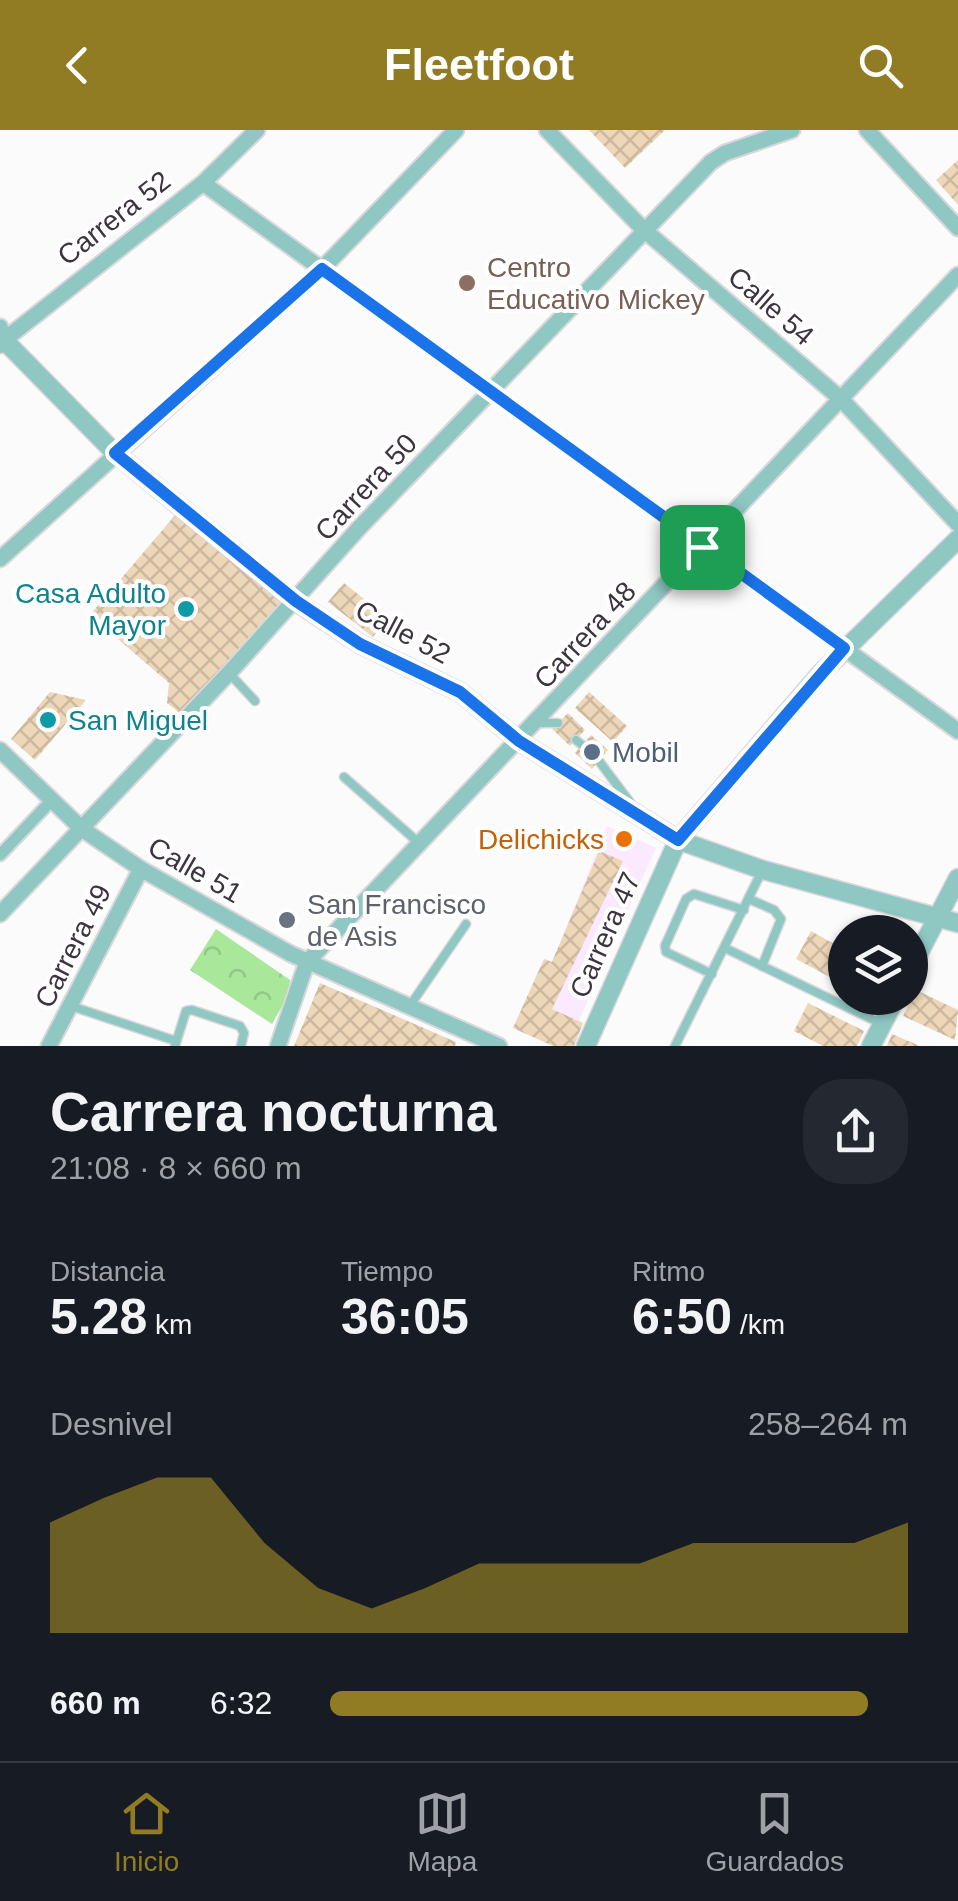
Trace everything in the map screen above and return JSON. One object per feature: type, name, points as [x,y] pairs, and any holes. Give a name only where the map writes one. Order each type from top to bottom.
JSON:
[{"type":"street","name":"Carrera 52","points":[[1,337],[202,183],[257,130]]},
{"type":"street","points":[[0,559],[322,269],[456,130]]},
{"type":"street","name":"Calle 54","points":[[547,130],[643,230],[842,399],[958,524]]},
{"type":"street","name":"Carrera 50","points":[[0,914],[296,601],[359,528],[711,162],[724,153],[792,130]]},
{"type":"street","points":[[868,130],[958,228]]},
{"type":"street","points":[[202,183],[958,731]]},
{"type":"street","name":"Carrera 48","points":[[278,1046],[307,962],[958,275]]},
{"type":"street","name":"Calle 52","points":[[1,337],[115,453],[296,601],[360,644],[460,692],[519,741],[678,840],[763,870],[958,923]]},
{"type":"street","name":"Carrera 47","points":[[586,1046],[678,840],[844,648],[958,539]]},
{"type":"street","name":"Calle 51","points":[[0,750],[82,829],[141,869],[307,962],[499,1046]]},
{"type":"street","points":[[0,856],[51,801]]},
{"type":"street","name":"Carrera 49","points":[[49,1046],[141,869]]},
{"type":"street","points":[[928,934],[952,901],[958,878]]},
{"type":"street","points":[[871,1046],[887,1015]]},
{"type":"lane","points":[[229,673],[255,700]]},
{"type":"lane","points":[[537,723],[558,723]]},
{"type":"lane","points":[[599,761],[640,816]]},
{"type":"lane","points":[[344,777],[420,843]]},
{"type":"lane","points":[[675,1046],[763,870]]},
{"type":"lane","points":[[712,974],[666,952],[681,908],[694,894],[744,910]]},
{"type":"lane","points":[[749,899],[774,910],[781,920],[762,966]]},
{"type":"lane","points":[[409,1007],[466,924]]},
{"type":"lane","points":[[725,948],[882,1024]]},
{"type":"lane","points":[[70,1006],[175,1044],[186,1011],[192,1010],[240,1026],[244,1033],[241,1046]]},
{"type":"shaded area","points":[[607,826],[656,848],[579,1020],[583,1023],[574,1046],[553,1046],[513,1028],[544,959],[552,962]]},
{"type":"green space","points":[[216,929],[290,980],[289,994],[272,1024],[190,970]]},
{"type":"building","points":[[589,130],[665,130],[625,168]]},
{"type":"building","points":[[958,160],[958,205],[936,180]]},
{"type":"building","name":"Casa Adulto Mayor","points":[[177,513],[283,604],[181,714],[167,703],[169,683],[90,615]]},
{"type":"building","points":[[344,583],[388,618],[373,637],[328,602]]},
{"type":"building","name":"San Miguel","points":[[50,692],[86,700],[35,760],[11,739]]},
{"type":"building","points":[[589,692],[627,726],[613,742],[575,708]]},
{"type":"building","name":"Mobil","points":[[568,713],[585,730],[570,746],[552,729]]},
{"type":"building","name":"Mobil","points":[[591,735],[608,750],[592,769],[575,753]]},
{"type":"building","points":[[599,851],[623,861],[552,1009],[583,1023],[574,1046],[553,1046],[513,1028],[544,959],[552,962]]},
{"type":"building","points":[[811,931],[828,940],[828,976],[796,959]]},
{"type":"building","points":[[320,983],[456,1042],[455,1046],[294,1046]]},
{"type":"building","points":[[928,996],[958,1010],[955,1040],[903,1016],[928,1015]]},
{"type":"building","points":[[808,1003],[864,1031],[857,1046],[823,1046],[794,1031]]},
{"type":"building","points":[[892,1034],[920,1046],[887,1046]]},
{"type":"place","name":"Centro Educativo Mickey","points":[[467,283]]},
{"type":"place","name":"Casa Adulto Mayor","points":[[186,609]]},
{"type":"place","name":"San Miguel","points":[[48,720]]},
{"type":"place","name":"Mobil","points":[[592,752]]},
{"type":"place","name":"Delichicks","points":[[624,839]]},
{"type":"place","name":"San Francisco de Asis","points":[[287,920]]},
{"type":"route","points":[[322,269],[702,547],[844,648],[678,840],[519,741],[460,692],[360,644],[296,601],[115,453],[322,269]]}]
